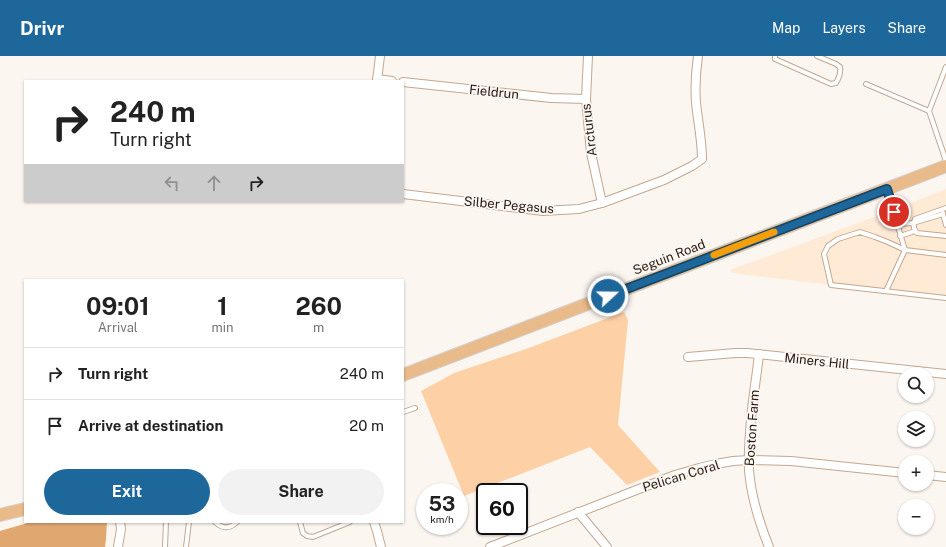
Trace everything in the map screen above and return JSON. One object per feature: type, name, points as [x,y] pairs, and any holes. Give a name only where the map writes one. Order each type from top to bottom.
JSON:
[{"type":"main road","name":"Seguin Road","points":[[404,375],[946,166]]},
{"type":"main road","points":[[0,515],[24,508]]},
{"type":"street","points":[[377,80],[380,56]]},
{"type":"street","name":"Arcturus","points":[[588,56],[586,98],[591,153],[602,203]]},
{"type":"street","name":"Silber Pegasus","points":[[404,194],[543,211],[579,209],[602,203],[664,180],[692,166],[702,159],[696,102],[698,56]]},
{"type":"street","name":"Fieldrun","points":[[404,82],[551,98],[586,98]]},
{"type":"street","name":"Miners Hill","points":[[688,357],[735,353],[759,354],[946,374]]},
{"type":"street","name":"Boston Farm","points":[[759,354],[749,436],[749,460],[750,478],[755,505],[769,547]]},
{"type":"street","name":"Pelican Coral","points":[[490,547],[675,476],[716,464],[749,460],[791,460],[898,472]]},
{"type":"street","points":[[934,476],[946,477]]},
{"type":"street","points":[[578,512],[607,547]]},
{"type":"street","points":[[118,547],[121,529],[120,523]]},
{"type":"street","points":[[374,523],[381,547]]},
{"type":"lane","points":[[776,56],[775,59],[831,84],[836,83],[841,71],[840,67],[817,56]]},
{"type":"lane","points":[[946,67],[928,111],[946,161]]},
{"type":"lane","points":[[866,84],[928,111]]},
{"type":"lane","points":[[886,291],[905,250],[887,189]]},
{"type":"lane","points":[[913,223],[915,219],[945,208]]},
{"type":"lane","points":[[945,208],[943,214],[946,224]]},
{"type":"lane","points":[[897,224],[913,223],[943,214]]},
{"type":"lane","points":[[913,223],[917,233],[946,236]]},
{"type":"lane","points":[[900,236],[916,231]]},
{"type":"lane","points":[[946,255],[905,250],[860,232],[838,239],[828,246],[824,254],[832,285],[946,298]]},
{"type":"lane","points":[[404,412],[415,408]]},
{"type":"lane","points":[[165,547],[166,523]]},
{"type":"lane","points":[[186,547],[189,523]]},
{"type":"lane","points":[[216,523],[225,528],[236,523]]},
{"type":"lane","points":[[300,523],[303,533],[306,536],[313,537],[348,523]]},
{"type":"shaded area","points":[[946,189],[946,299],[732,273],[730,270],[885,213]]},
{"type":"shaded area","points":[[624,312],[628,320],[618,425],[660,472],[627,485],[590,447],[497,483],[476,483],[476,491],[468,494],[468,483],[459,483],[421,391],[454,373],[526,349]]},
{"type":"shaded area","points":[[28,523],[107,523],[105,547],[0,547],[0,531]]},
{"type":"slow traffic","points":[[714,255],[774,232]]},
{"type":"route","points":[[608,296],[887,189],[894,212]]}]
